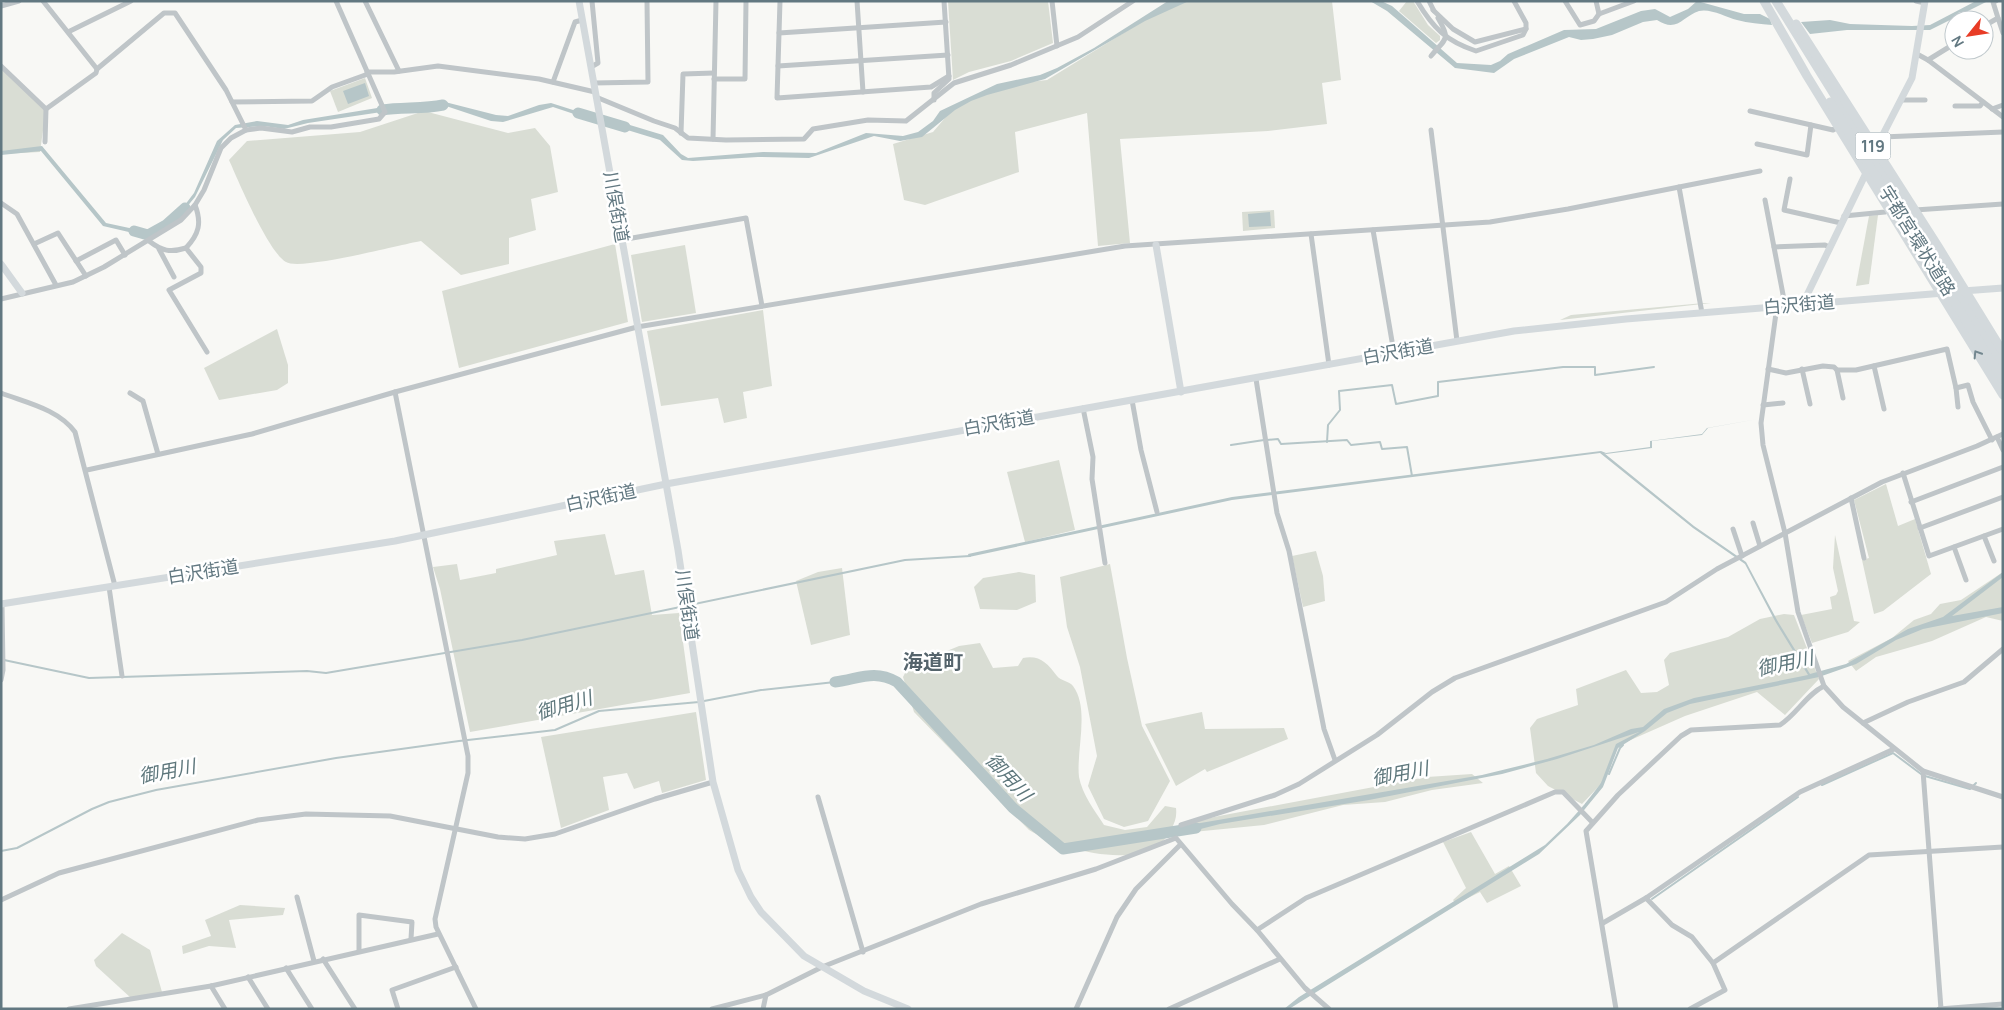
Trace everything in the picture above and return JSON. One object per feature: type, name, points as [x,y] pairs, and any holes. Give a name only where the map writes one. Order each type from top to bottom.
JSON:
[{"type":"highway","name":"119","points":[[1765,1],[1838,127],[2003,395]]},
{"type":"highway","name":"宇都宮環状道路","points":[[1765,1],[1860,145],[1965,313],[2003,380]]},
{"type":"highway","name":"宇都宮環状道路","points":[[1776,1],[1860,145]]},
{"type":"highway","name":"119","points":[[1780,1],[1835,83],[2003,352]]},
{"type":"highway","name":"宇都宮環状道路","points":[[1965,313],[2003,366]]},
{"type":"main road","name":"川俣街道","points":[[579,1],[666,484],[713,782],[738,870],[751,897],[788,942],[804,956],[864,991],[908,1009]]},
{"type":"main road","points":[[1805,304],[1808,292],[1866,173],[1875,149],[1912,78],[1925,2]]},
{"type":"main road","points":[[1156,245],[1181,392]]},
{"type":"main road","points":[[1,264],[22,293]]},
{"type":"main road","name":"白沢街道","points":[[2,604],[424,535],[666,484],[1543,327],[2003,288]]},
{"type":"street","points":[[1,6],[19,1]]},
{"type":"street","points":[[43,1],[97,69]]},
{"type":"street","points":[[68,32],[131,1]]},
{"type":"street","points":[[1,299],[73,282],[125,255],[181,220],[195,205],[204,190],[221,148],[244,127],[292,132],[310,126],[331,127],[380,119],[384,110],[336,1]]},
{"type":"street","points":[[365,1],[399,71]]},
{"type":"street","points":[[591,67],[598,63],[592,1]]},
{"type":"street","points":[[594,83],[648,82],[647,1]]},
{"type":"street","points":[[712,139],[716,1]]},
{"type":"street","points":[[681,133],[683,74],[745,79],[746,1]]},
{"type":"street","points":[[780,1],[777,98],[931,87],[949,76]]},
{"type":"street","points":[[857,1],[863,92]]},
{"type":"street","points":[[934,100],[934,93],[949,79],[944,1]]},
{"type":"street","points":[[1052,1],[1057,46]]},
{"type":"street","points":[[232,102],[312,101],[332,87],[367,73],[438,66],[553,82],[596,95],[654,122],[675,128],[688,138],[804,139],[812,129],[868,120],[906,121],[954,83],[1011,65],[1078,37],[1133,1]]},
{"type":"street","points":[[1417,1],[1429,22],[1447,38],[1476,51],[1523,35],[1526,23],[1514,1]]},
{"type":"street","points":[[1565,1],[1580,25],[1594,21],[1599,14],[1634,1]]},
{"type":"street","points":[[1596,1],[1599,14]]},
{"type":"street","points":[[1916,1],[1925,2]]},
{"type":"street","points":[[1996,1],[1994,2],[2003,33]]},
{"type":"street","points":[[1431,2],[1433,10],[1447,34],[1447,38]]},
{"type":"street","points":[[1433,10],[1452,30],[1471,41],[1526,29]]},
{"type":"street","points":[[46,109],[96,73],[97,69],[164,13],[170,11],[175,13],[232,102],[244,127]]},
{"type":"street","points":[[1994,20],[1998,18]]},
{"type":"street","points":[[553,82],[574,22],[582,20]]},
{"type":"street","points":[[779,33],[946,22]]},
{"type":"street","points":[[1430,56],[1447,38]]},
{"type":"street","points":[[1928,60],[1944,50]]},
{"type":"street","points":[[1917,54],[1928,60],[2003,117]]},
{"type":"street","points":[[778,66],[948,55]]},
{"type":"street","points":[[1,66],[46,109],[45,142]]},
{"type":"street","points":[[1901,100],[1925,100]]},
{"type":"street","points":[[1955,106],[1980,106],[1983,102]]},
{"type":"street","points":[[1992,109],[2003,105]]},
{"type":"street","points":[[1750,111],[1833,130],[1838,127]]},
{"type":"street","points":[[1757,144],[1807,155],[1811,125]]},
{"type":"street","points":[[1431,130],[1457,341]]},
{"type":"street","points":[[1882,137],[2003,132]]},
{"type":"street","points":[[87,470],[252,434],[395,392],[637,326],[1125,246],[1500,220],[1760,171]]},
{"type":"street","points":[[1790,179],[1784,210],[1843,220],[1889,210]]},
{"type":"street","points":[[1679,187],[1702,313]]},
{"type":"street","points":[[1765,200],[1785,305]]},
{"type":"street","points":[[1,203],[17,214],[56,285]]},
{"type":"street","points":[[1915,210],[2003,204]]},
{"type":"street","points":[[159,249],[166,251],[186,248],[197,236],[200,218],[195,205]]},
{"type":"street","points":[[622,240],[746,218],[762,306]]},
{"type":"street","points":[[1373,230],[1394,353]]},
{"type":"street","points":[[34,244],[58,232],[86,276]]},
{"type":"street","points":[[1311,234],[1328,365]]},
{"type":"street","points":[[76,261],[116,240],[125,255]]},
{"type":"street","points":[[150,240],[159,249],[174,277]]},
{"type":"street","points":[[1774,247],[1825,245],[1829,248]]},
{"type":"street","points":[[186,248],[201,267],[201,273],[169,290],[207,352]]},
{"type":"street","points":[[1777,306],[1761,423],[1763,445],[1785,533],[1798,612],[1824,686],[1843,707],[1922,771],[2003,797]]},
{"type":"street","points":[[1768,369],[1786,372],[1822,366],[1834,367],[1837,370],[1874,366],[1947,349],[1956,388],[1958,407]]},
{"type":"street","points":[[1874,366],[1884,409]]},
{"type":"street","points":[[1802,369],[1810,404]]},
{"type":"street","points":[[1837,370],[1843,398]]},
{"type":"street","points":[[1256,379],[1277,513],[1289,551],[1324,729],[1335,760]]},
{"type":"street","points":[[1956,388],[1968,385],[1973,402],[1997,437],[2003,450]]},
{"type":"street","points":[[395,392],[468,756],[468,773],[435,919],[438,934],[476,1009]]},
{"type":"street","points":[[1,393],[54,413],[67,421],[75,432],[87,470],[112,586],[122,676]]},
{"type":"street","points":[[130,393],[143,401],[158,454]]},
{"type":"street","points":[[1132,400],[1141,450],[1157,512]]},
{"type":"street","points":[[1763,405],[1783,403]]},
{"type":"street","points":[[1083,408],[1093,457],[1092,479],[1105,563]]},
{"type":"street","points":[[1181,825],[1275,794],[1299,784],[1377,735],[1432,692],[1456,678],[1666,602],[1742,556],[1851,498],[1903,473],[1997,437]]},
{"type":"street","points":[[1911,502],[2003,466]]},
{"type":"street","points":[[1903,473],[1928,556],[2003,529]]},
{"type":"street","points":[[1920,528],[2003,497]]},
{"type":"street","points":[[1851,498],[1864,558]]},
{"type":"street","points":[[1752,523],[1760,546]]},
{"type":"street","points":[[1732,529],[1742,556]]},
{"type":"street","points":[[1984,536],[1994,561]]},
{"type":"street","points":[[1954,547],[1966,580]]},
{"type":"street","points":[[1,680],[3,670],[2,604]]},
{"type":"street","points":[[1863,723],[1865,720],[1908,702],[1964,682],[2003,649]]},
{"type":"street","points":[[1616,1009],[1586,831],[1618,794],[1681,736],[1691,730],[1780,725],[1790,718],[1818,689],[1824,686]]},
{"type":"street","points":[[1603,923],[1646,898],[1800,792],[1894,749]]},
{"type":"street","points":[[1922,771],[1940,1009],[2003,1004]]},
{"type":"street","points":[[1,900],[58,873],[258,820],[306,814],[344,813],[390,816],[498,837],[525,838],[555,834],[713,782]]},
{"type":"street","points":[[1257,930],[1306,898],[1555,792],[1563,792],[1592,822]]},
{"type":"street","points":[[818,797],[862,952]]},
{"type":"street","points":[[712,1009],[766,995],[822,967],[981,904],[1096,869],[1176,838],[1180,845],[1257,930],[1305,988],[1329,1009]]},
{"type":"street","points":[[1076,1009],[1117,917],[1136,889],[1180,845]]},
{"type":"street","points":[[1713,963],[1869,855],[2003,847]]},
{"type":"street","points":[[297,897],[314,961]]},
{"type":"street","points":[[1646,898],[1672,925],[1692,937],[1713,963],[1725,990],[1690,1009]]},
{"type":"street","points":[[359,951],[359,915],[412,922],[411,939]]},
{"type":"street","points":[[69,1009],[211,986],[438,934]]},
{"type":"street","points":[[323,959],[356,1009]]},
{"type":"street","points":[[1169,1009],[1280,959]]},
{"type":"street","points":[[398,1009],[392,990],[456,967]]},
{"type":"street","points":[[286,968],[312,1009]]},
{"type":"street","points":[[248,977],[268,1009]]},
{"type":"street","points":[[211,986],[226,1009]]},
{"type":"street","points":[[763,1009],[766,995]]},
{"type":"shaded area","points":[[948,1],[1048,1],[1053,43],[1011,61],[969,72],[953,80]]},
{"type":"shaded area","points":[[1168,1],[1189,1],[1145,21],[1045,79],[971,101],[955,110],[922,137],[900,141],[874,136],[809,158],[758,157],[693,161],[682,160],[660,140],[611,125],[610,119],[663,135],[681,154],[688,158],[763,152],[816,153],[866,133],[903,136],[918,132],[933,121],[940,111],[997,84],[1040,75],[1057,68],[1094,48]]},
{"type":"shaded area","points":[[1181,1],[1332,1],[1341,80],[1322,83],[1327,124],[1268,131],[1120,139],[1130,243],[1098,246],[1087,113],[1015,132],[1019,172],[925,205],[904,200],[893,144],[933,132],[957,104],[1011,84],[1047,80],[1143,21]]},
{"type":"shaded area","points":[[1370,1],[1381,1],[1392,6],[1457,63],[1491,65],[1500,61],[1508,54],[1564,30],[1596,29],[1641,11],[1655,9],[1670,17],[1688,9],[1697,1],[1744,14],[1760,14],[1770,19],[1772,25],[1741,21],[1703,10],[1675,24],[1664,24],[1657,20],[1643,22],[1612,35],[1593,39],[1581,40],[1569,37],[1514,59],[1494,73],[1455,68],[1387,11]]},
{"type":"shaded area","points":[[1407,1],[1413,1],[1428,25],[1440,36],[1440,40],[1436,43],[1399,11]]},
{"type":"shaded area","points":[[1976,1],[1988,1],[1970,10],[1959,10]]},
{"type":"shaded area","points":[[1944,18],[1944,23],[1930,30],[1847,30],[1810,34],[1801,22],[1830,20],[1850,24],[1930,25]]},
{"type":"shaded area","points":[[1,66],[46,109],[40,152],[1,154]]},
{"type":"shaded area","points":[[365,78],[372,98],[338,112],[330,91]]},
{"type":"shaded area","points":[[365,83],[369,96],[348,104],[343,91]]},
{"type":"shaded area","points":[[445,102],[496,115],[508,116],[539,105],[551,103],[592,116],[592,120],[553,107],[503,122],[491,121],[446,106],[428,109],[428,104]]},
{"type":"shaded area","points":[[396,105],[395,110],[308,123],[284,129],[264,126],[236,128],[223,140],[195,197],[181,214],[146,236],[103,226],[41,151],[1,155],[1,151],[42,146],[106,223],[148,232],[178,214],[194,193],[217,141],[235,125],[257,121],[288,125],[303,120]]},
{"type":"shaded area","points":[[424,111],[508,133],[535,128],[550,146],[558,192],[531,199],[536,230],[509,238],[509,264],[461,275],[421,241],[310,263],[295,264],[286,262],[279,256],[262,231],[229,160],[247,141],[360,132]]},
{"type":"shaded area","points":[[1274,210],[1275,228],[1243,231],[1242,212]]},
{"type":"shaded area","points":[[1270,212],[1271,226],[1249,227],[1248,214]]},
{"type":"shaded area","points":[[1878,215],[1869,284],[1856,286],[1869,216]]},
{"type":"shaded area","points":[[615,244],[628,322],[459,368],[442,291]]},
{"type":"shaded area","points":[[685,245],[696,313],[642,322],[631,255]]},
{"type":"shaded area","points":[[1711,303],[1560,320],[1571,315]]},
{"type":"shaded area","points":[[763,310],[772,386],[743,392],[747,418],[724,423],[718,398],[661,406],[647,331]]},
{"type":"shaded area","points":[[277,329],[288,365],[288,383],[277,390],[219,400],[204,368]]},
{"type":"shaded area","points":[[1758,419],[1708,428],[1702,435],[1652,441],[1652,448],[1606,454],[1604,453],[1694,526],[1746,562],[1777,620],[1810,674],[1846,664],[1908,629],[1943,617],[2003,572],[2003,577],[1952,616],[2003,607],[2003,613],[1923,629],[1896,640],[1856,664],[1819,677],[1690,704],[1667,713],[1645,731],[1618,748],[1603,787],[1580,815],[1539,854],[1289,1009],[1284,1009],[1299,997],[1545,845],[1567,824],[1599,788],[1616,744],[1639,732],[1557,759],[1502,774],[1369,800],[1220,824],[1181,834],[1183,826],[1482,775],[1594,745],[1631,729],[1643,727],[1664,709],[1694,698],[1808,675],[1775,621],[1745,564],[1693,528],[1600,453],[1232,500],[969,557],[968,554],[1232,497],[1601,451],[1606,453],[1650,447],[1650,441],[1702,434],[1707,428]]},
{"type":"shaded area","points":[[1059,460],[1075,530],[1025,542],[1007,472]]},
{"type":"shaded area","points":[[1886,484],[1898,526],[1915,519],[1931,574],[1883,611],[1874,614],[1862,560],[1869,558],[1854,500]]},
{"type":"shaded area","points":[[605,534],[615,575],[644,570],[652,615],[679,613],[690,693],[470,732],[440,589],[433,567],[457,564],[460,580],[496,573],[496,569],[557,555],[554,541]]},
{"type":"shaded area","points":[[1835,535],[1854,621],[1860,622],[1848,632],[1812,643],[1801,615],[1832,609],[1830,597],[1836,595],[1838,591],[1833,568]]},
{"type":"shaded area","points":[[1316,551],[1323,576],[1325,601],[1303,607],[1292,556]]},
{"type":"shaded area","points":[[1110,564],[1127,658],[1142,726],[1170,781],[1148,821],[1124,827],[1104,819],[1088,786],[1097,756],[1080,667],[1067,627],[1060,577]]},
{"type":"shaded area","points":[[842,568],[850,635],[811,645],[796,581],[818,572]]},
{"type":"shaded area","points":[[1019,572],[1035,575],[1036,602],[1017,610],[980,609],[974,587],[983,578]]},
{"type":"shaded area","points":[[2003,572],[2003,621],[1986,617],[1932,641],[1876,657],[1856,671],[1848,661],[1892,638],[1914,620],[1931,614],[1940,604],[1961,600]]},
{"type":"shaded area","points":[[1784,614],[1794,615],[1819,679],[1785,715],[1757,692],[1685,716],[1617,746],[1601,784],[1582,804],[1548,786],[1536,773],[1530,728],[1537,719],[1578,705],[1576,689],[1626,670],[1641,693],[1657,692],[1669,685],[1664,660],[1670,653],[1728,637],[1760,619]]},
{"type":"shaded area","points":[[980,643],[993,668],[1018,666],[1023,658],[1039,659],[1050,667],[1059,678],[1073,686],[1081,706],[1079,777],[1086,796],[1104,825],[1125,830],[1147,827],[1165,806],[1176,808],[1174,824],[1160,844],[1144,852],[1125,855],[1104,854],[1062,845],[1029,830],[914,712],[903,677],[908,667],[959,646]]},
{"type":"shaded area","points":[[696,712],[706,780],[662,793],[659,781],[634,789],[627,773],[603,777],[609,810],[561,828],[541,737]]},
{"type":"shaded area","points":[[1202,712],[1205,729],[1284,728],[1288,739],[1207,772],[1205,769],[1176,786],[1145,724]]},
{"type":"shaded area","points":[[1472,774],[1483,783],[1432,790],[1385,802],[1343,805],[1264,825],[1193,832],[1192,822],[1219,816],[1427,777]]},
{"type":"shaded area","points":[[1471,832],[1495,874],[1509,866],[1521,886],[1487,903],[1480,892],[1456,904],[1453,900],[1466,888],[1443,842]]},
{"type":"shaded area","points":[[240,905],[285,908],[283,915],[229,920],[236,948],[209,946],[183,954],[182,946],[211,936],[205,920]]},
{"type":"shaded area","points":[[122,933],[150,950],[162,992],[131,998],[96,966],[94,960]]},
{"type":"waterway","points":[[382,110],[443,105]]},
{"type":"waterway","points":[[578,113],[625,127]]},
{"type":"waterway","points":[[134,231],[148,235],[166,225],[185,208]]},
{"type":"waterway","points":[[1327,442],[1328,425],[1340,410],[1339,391],[1392,385],[1396,404],[1438,396],[1438,382],[1563,367],[1595,367],[1595,375],[1654,367]]},
{"type":"waterway","points":[[1267,440],[1278,439],[1281,444],[1347,440],[1351,445],[1380,442],[1382,449],[1407,447],[1412,476]]},
{"type":"waterway","points":[[1231,445],[1264,440]]},
{"type":"waterway","points":[[4,660],[89,678],[307,671],[326,673],[522,640],[905,560],[970,556]]},
{"type":"waterway","name":"御用川","points":[[835,682],[874,675],[897,682],[1013,808],[1063,849],[1196,828]]},
{"type":"waterway","name":"御用川","points":[[704,701],[761,690],[835,682]]},
{"type":"waterway","name":"御用川","points":[[1,851],[17,848],[109,802],[156,790],[336,758],[555,730],[599,711],[699,702]]},
{"type":"waterway","points":[[1609,774],[1623,745]]},
{"type":"waterway","points":[[1822,785],[1893,753],[1921,774]]},
{"type":"waterway","points":[[1925,776],[1970,789],[1976,783]]},
{"type":"waterway","points":[[1586,804],[1603,782]]},
{"type":"waterway","points":[[1652,899],[1798,797]]},
{"type":"district","name":"海道町","points":[[933,662]]}]
